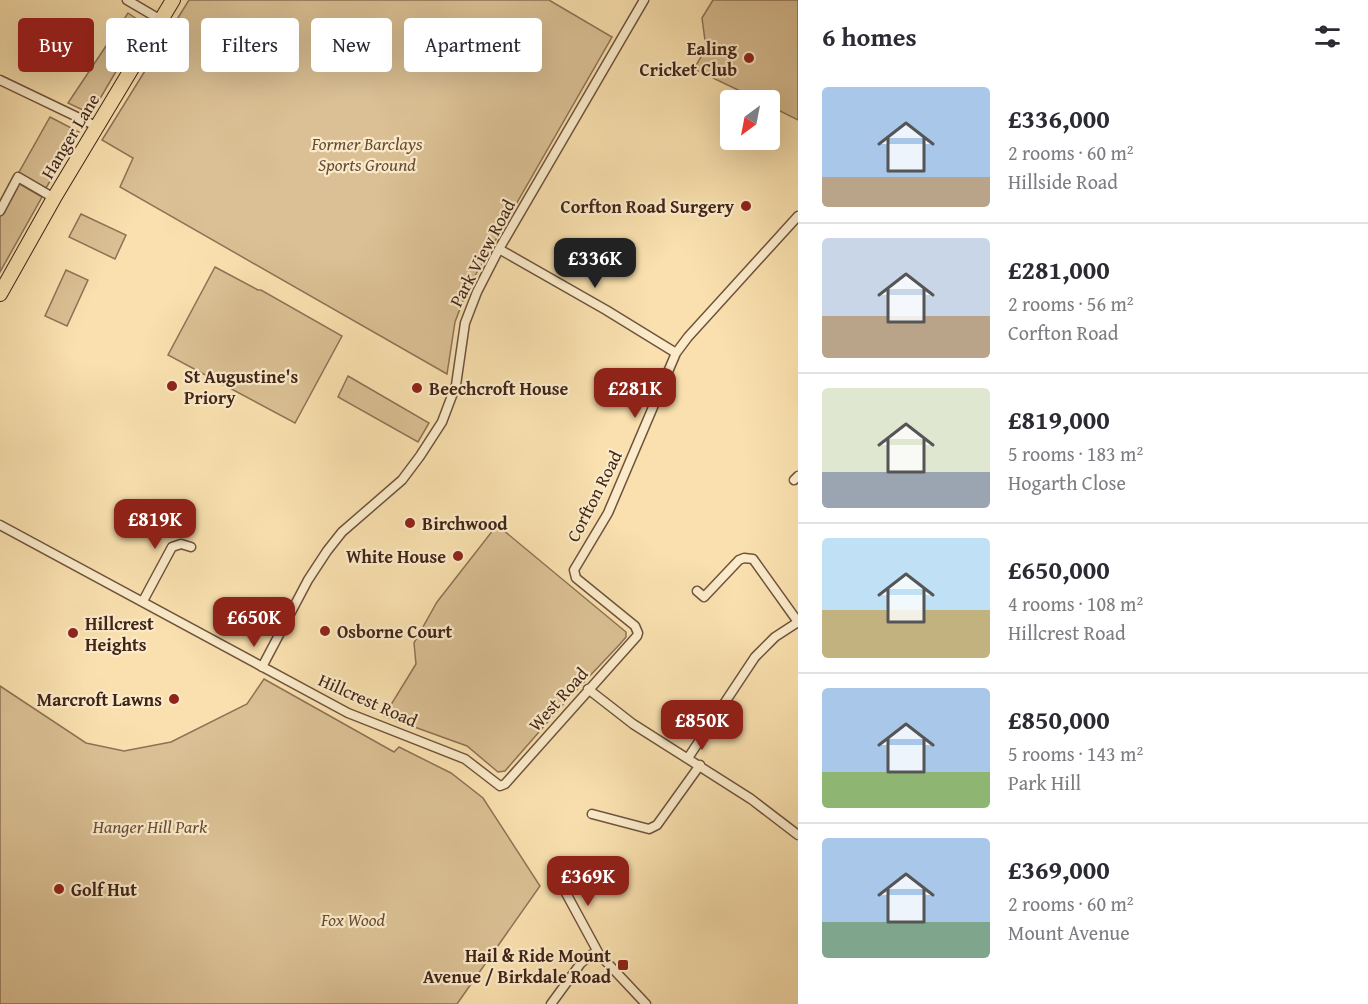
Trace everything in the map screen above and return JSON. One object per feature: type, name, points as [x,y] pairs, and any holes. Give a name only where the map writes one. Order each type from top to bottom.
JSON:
[{"type":"highway","name":"Hanger Lane","points":[[162,18],[173,0]]},
{"type":"highway","name":"Hanger Lane","points":[[1,289],[129,72]]},
{"type":"street","points":[[127,0],[158,18]]},
{"type":"street","name":"Park View Road","points":[[262,667],[308,580],[327,551],[342,532],[402,480],[442,422],[456,385],[465,323],[477,292],[499,249],[644,0]]},
{"type":"street","points":[[0,80],[96,126]]},
{"type":"street","name":"Hanger Lane","points":[[0,211],[18,177],[54,198]]},
{"type":"street","name":"Corfton Road","points":[[638,633],[635,626],[576,578],[574,570],[620,488],[676,353],[798,216]]},
{"type":"street","points":[[499,249],[676,353]]},
{"type":"street","name":"Hillcrest Road","points":[[0,525],[348,713],[454,753],[500,786]]},
{"type":"street","points":[[143,601],[172,547],[181,544],[191,547]]},
{"type":"street","points":[[688,758],[755,657],[775,637],[798,622],[753,559],[739,560],[704,597],[697,591]]},
{"type":"street","name":"West Road","points":[[500,786],[505,784],[638,633]]},
{"type":"street","points":[[588,689],[633,724],[751,799],[798,835]]},
{"type":"street","points":[[592,814],[649,829],[657,825],[700,765]]},
{"type":"street","points":[[554,871],[599,954],[646,1004]]},
{"type":"street","points":[[551,1004],[585,958],[594,953],[599,954]]},
{"type":"green space","name":"Former Barclays Sports Ground","points":[[189,0],[549,0],[612,37],[468,288],[455,322],[447,374],[120,187],[133,158],[102,140],[144,72],[189,72],[189,18],[178,18]]},
{"type":"green space","name":"Ealing Cricket Club","points":[[713,0],[798,0],[798,120],[780,111],[780,90],[738,90],[694,69],[706,48],[702,18]]},
{"type":"green space","points":[[128,13],[135,18],[125,18]]},
{"type":"green space","points":[[106,46],[106,72],[116,72],[91,114],[68,103],[89,72],[94,72],[94,64]]},
{"type":"green space","points":[[50,117],[79,132],[46,188],[18,174]]},
{"type":"green space","points":[[18,183],[42,197],[0,272],[0,217]]},
{"type":"green space","points":[[81,214],[126,235],[115,259],[69,237]]},
{"type":"green space","points":[[215,267],[342,336],[295,423],[168,355]]},
{"type":"green space","points":[[66,270],[88,280],[67,326],[45,316]]},
{"type":"green space","points":[[348,376],[429,423],[418,442],[338,397]]},
{"type":"green space","points":[[497,525],[626,632],[626,637],[620,644],[505,771],[498,772],[467,746],[384,716],[416,664],[414,643],[437,602]]},
{"type":"green space","points":[[264,679],[394,752],[399,747],[451,773],[483,798],[540,886],[457,1004],[0,1004],[0,686],[86,743],[124,751],[171,742],[247,704]]},
{"type":"place","name":"Ealing Cricket Club","points":[[749,58]]},
{"type":"place","name":"Corfton Road Surgery","points":[[746,206]]},
{"type":"place","name":"St Augustine's Priory","points":[[172,386]]},
{"type":"place","name":"Beechcroft House","points":[[417,388]]},
{"type":"place","name":"Birchwood","points":[[410,523]]},
{"type":"place","name":"White House","points":[[458,556]]},
{"type":"place","name":"Osborne Court","points":[[325,631]]},
{"type":"place","name":"Hillcrest Heights","points":[[73,633]]},
{"type":"place","name":"Marcroft Lawns","points":[[174,699]]},
{"type":"place","name":"Golf Hut","points":[[59,889]]},
{"type":"place","name":"Hail & Ride Mount Avenue / Birkdale Road","points":[[623,965]]},
{"type":"park label","name":"Hanger Hill Park","points":[[150,826]]},
{"type":"park label","name":"Fox Wood","points":[[353,919]]}]
